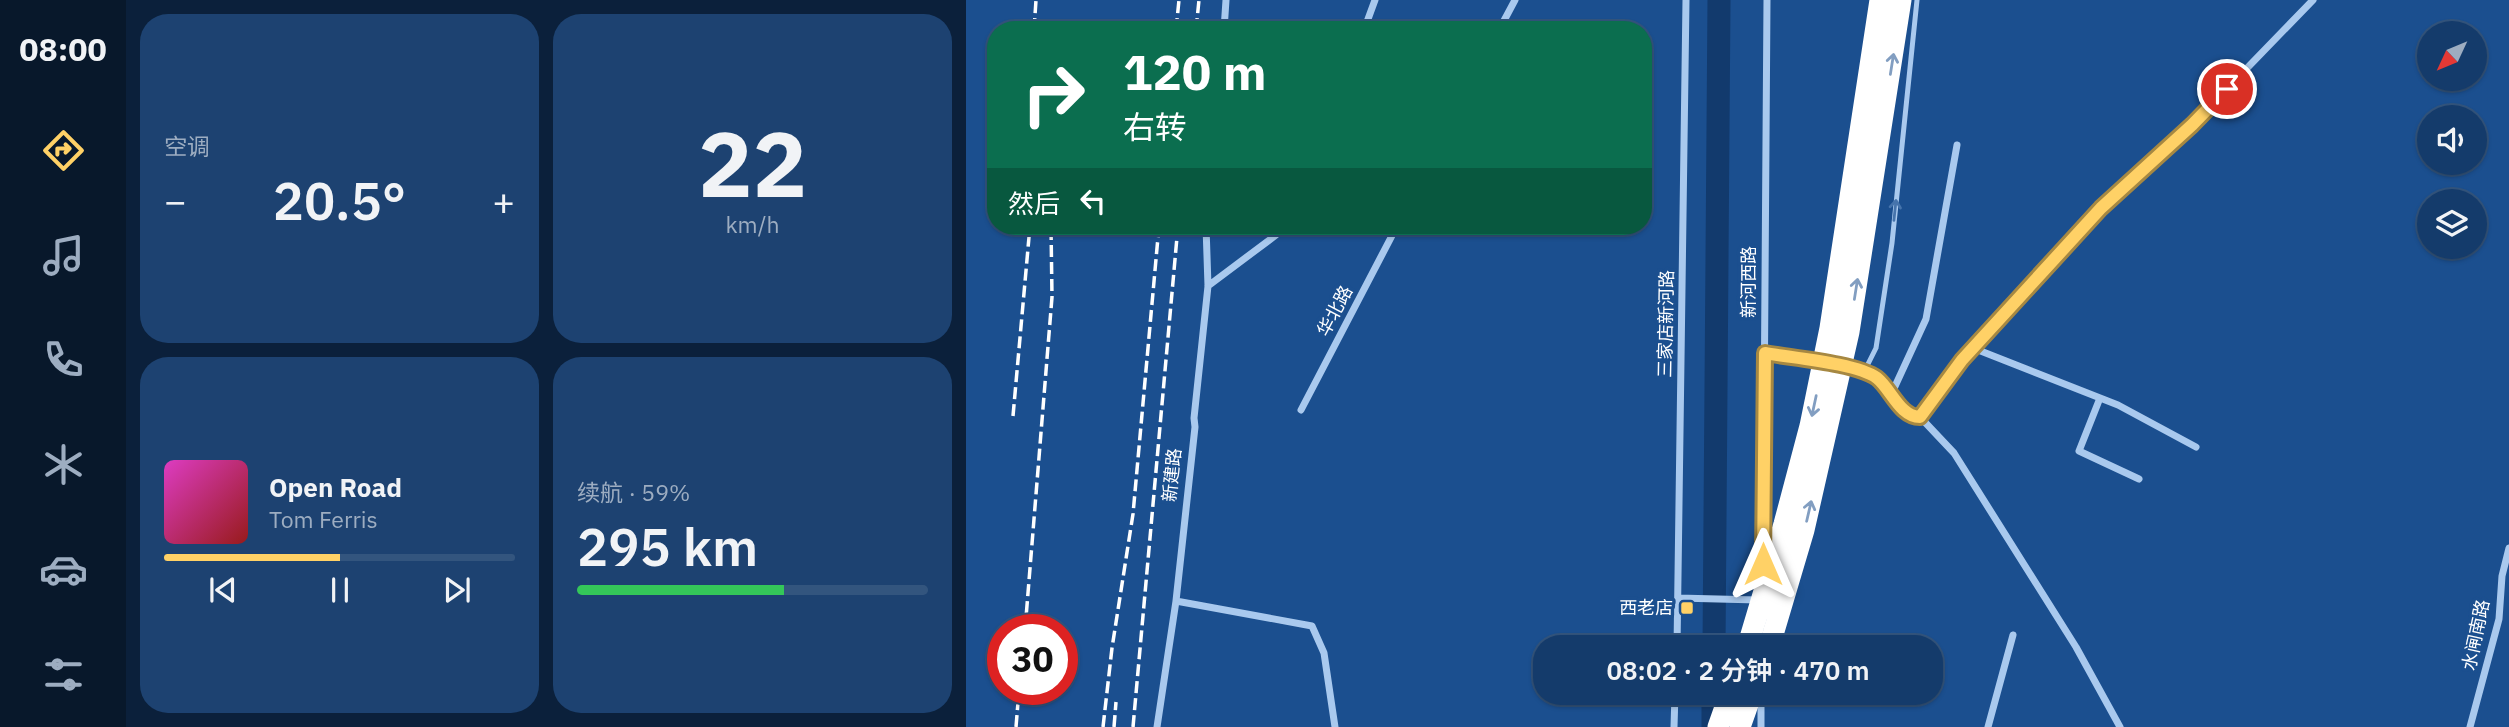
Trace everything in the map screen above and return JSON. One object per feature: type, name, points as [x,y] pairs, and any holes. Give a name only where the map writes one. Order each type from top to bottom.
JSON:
[{"type":"highway","points":[[1761,635],[1830,328],[1881,0]]},
{"type":"highway","points":[[1763,635],[1804,530],[1849,332],[1901,0]]},
{"type":"highway","points":[[1718,727],[1726,705]]},
{"type":"highway","points":[[1740,727],[1748,705]]},
{"type":"street","points":[[1225,21],[1226,0]]},
{"type":"street","points":[[1367,21],[1375,0]]},
{"type":"street","points":[[1504,21],[1515,0]]},
{"type":"street","name":"三家店新河路","points":[[1677,635],[1685,0]]},
{"type":"street","name":"新河西路","points":[[1762,624],[1768,0]]},
{"type":"street","points":[[1920,417],[1973,348],[2101,208],[2192,125],[2314,0]]},
{"type":"street","points":[[1891,395],[1926,319],[1957,145]]},
{"type":"street","name":"新建路","points":[[1157,727],[1176,601],[1208,286],[1206,235]]},
{"type":"street","points":[[1208,286],[1275,235]]},
{"type":"street","name":"华北路","points":[[1301,410],[1392,235]]},
{"type":"street","points":[[1973,348],[2118,405],[2196,447]]},
{"type":"street","points":[[1765,353],[1864,372],[1877,378],[1906,412],[1920,417],[1954,453],[2076,647],[2120,727]]},
{"type":"street","points":[[2100,398],[2079,451],[2139,479]]},
{"type":"street","name":"水闸南路","points":[[2470,727],[2498,619],[2502,576],[2509,548]]},
{"type":"street","points":[[1678,598],[1762,600]]},
{"type":"street","points":[[1176,601],[1312,626],[1324,653],[1335,727]]},
{"type":"street","points":[[1988,727],[2013,635]]},
{"type":"street","points":[[1674,727],[1675,705]]},
{"type":"street","points":[[1761,705],[1761,727]]},
{"type":"lane","points":[[1864,372],[1876,348],[1892,243],[1917,0]]},
{"type":"lane","points":[[1819,362],[1838,260],[1861,75]]},
{"type":"waterway","points":[[1714,635],[1719,0]]},
{"type":"waterway","points":[[1713,705],[1713,727]]},
{"type":"railway","points":[[1035,21],[1036,0]]},
{"type":"railway","points":[[1177,21],[1179,0]]},
{"type":"railway","points":[[1197,21],[1199,0]]},
{"type":"railway","points":[[1013,416],[1029,235]]},
{"type":"railway","points":[[1026,614],[1052,297],[1051,235]]},
{"type":"railway","points":[[1103,727],[1112,648],[1133,514],[1158,235]]},
{"type":"railway","points":[[1133,727],[1177,235]]},
{"type":"railway","points":[[1114,727],[1116,702]]},
{"type":"railway","points":[[1016,727],[1018,705]]},
{"type":"place","name":"西老店","points":[[1687,608]]},
{"type":"route","points":[[1763,564],[1765,353],[1858,369],[1877,378],[1906,412],[1920,417],[1962,360],[2101,208],[2192,125],[2227,89]]}]
